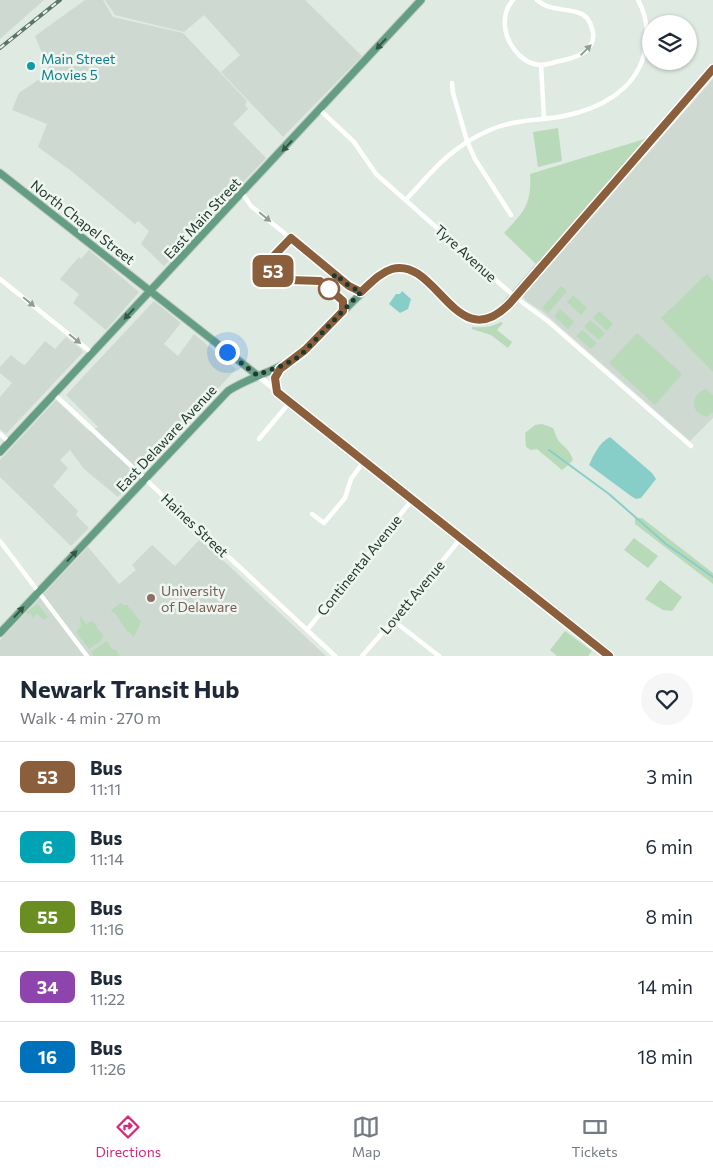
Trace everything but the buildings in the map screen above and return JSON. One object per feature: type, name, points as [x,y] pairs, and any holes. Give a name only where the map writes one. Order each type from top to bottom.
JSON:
[{"type":"main road","name":"East Main Street","points":[[0,452],[421,0]]},
{"type":"main road","name":"East Delaware Avenue","points":[[0,633],[228,390],[293,360],[361,292],[382,274],[398,268],[415,272],[458,310],[473,319],[484,319],[494,316],[504,309],[713,69]]},
{"type":"main road","name":"North Chapel Street","points":[[0,173],[257,375]]},
{"type":"street","points":[[513,0],[508,8],[505,21],[508,40],[522,58],[541,65],[577,58],[590,47],[593,35],[590,23],[582,14],[556,10],[544,6],[537,0]]},
{"type":"street","points":[[406,200],[446,157],[467,142],[489,130],[511,122],[564,116],[593,108],[613,97],[631,81],[642,63],[647,42],[647,24],[643,9],[638,0]]},
{"type":"street","points":[[541,65],[544,118]]},
{"type":"street","points":[[452,83],[467,142],[475,159],[511,215]]},
{"type":"street","name":"Tyre Avenue","points":[[320,110],[354,142],[376,174],[400,196],[515,297],[548,322],[691,446]]},
{"type":"street","points":[[242,193],[252,206],[349,286],[361,292]]},
{"type":"street","points":[[0,279],[92,353]]},
{"type":"street","points":[[277,392],[275,378],[284,365]]},
{"type":"street","points":[[257,375],[609,656]]},
{"type":"street","name":"Haines Street","points":[[54,394],[335,656]]},
{"type":"street","points":[[259,440],[290,402]]},
{"type":"street","points":[[0,434],[9,442]]},
{"type":"street","points":[[312,514],[324,523],[346,498],[350,479],[364,461]]},
{"type":"street","name":"Continental Avenue","points":[[306,630],[412,500]]},
{"type":"street","name":"Lovett Avenue","points":[[362,656],[461,538]]},
{"type":"street","points":[[0,541],[87,656]]},
{"type":"street","points":[[394,620],[439,656]]},
{"type":"shaded area","points":[[0,0],[44,0],[0,39]]},
{"type":"shaded area","points":[[85,0],[103,0],[113,17],[183,33],[247,101],[245,105],[248,109],[233,124],[266,158],[164,266],[141,244],[149,231],[138,221],[135,224],[70,170],[38,147],[47,124],[12,110],[19,93],[50,72],[35,36]]},
{"type":"shaded area","points":[[105,0],[305,0],[362,56],[283,137],[221,72],[240,55],[204,15],[184,32],[115,15]]},
{"type":"shaded area","points":[[713,79],[713,418],[690,441],[543,312],[526,301],[523,296]]},
{"type":"shaded area","points":[[89,250],[139,292],[106,330],[73,303],[79,294],[60,279],[79,257],[81,259]]},
{"type":"shaded area","points":[[154,301],[181,323],[164,344],[178,356],[194,334],[236,369],[118,497],[84,469],[70,450],[60,460],[68,468],[53,486],[78,511],[76,515],[89,528],[71,546],[0,477],[0,460],[56,400],[89,431],[98,427],[66,395]]},
{"type":"shaded area","points":[[66,337],[83,352],[6,434],[0,429],[0,397],[12,383],[0,373],[0,367],[11,355],[25,365],[45,341],[55,349]]},
{"type":"shaded area","name":"University of Delaware","points":[[200,539],[326,656],[0,656],[0,640],[88,547],[119,584],[136,570],[132,565],[152,545],[175,566]]},
{"type":"green space","points":[[558,128],[562,161],[538,167],[533,132]]},
{"type":"green space","points":[[648,138],[536,264],[504,233],[525,207],[530,193],[530,174]]},
{"type":"green space","points":[[707,274],[713,281],[713,372],[661,318]]},
{"type":"green space","points":[[561,286],[567,291],[548,313],[542,308]]},
{"type":"green space","points":[[573,295],[587,308],[581,315],[567,302]]},
{"type":"green space","points":[[560,309],[574,322],[568,329],[554,316]]},
{"type":"green space","points":[[599,311],[613,324],[607,331],[593,318]]},
{"type":"green space","points":[[590,320],[605,333],[599,340],[584,327]]},
{"type":"green space","points":[[503,323],[497,330],[512,342],[508,348],[491,335],[472,329],[472,327],[487,327]]},
{"type":"green space","points":[[582,330],[597,343],[591,349],[576,336]]},
{"type":"green space","points":[[637,333],[682,374],[655,405],[609,363]]},
{"type":"green space","points":[[706,389],[713,395],[713,412],[706,417],[697,412],[694,401],[699,393]]},
{"type":"green space","points":[[542,424],[553,428],[558,440],[573,460],[562,470],[537,449],[531,450],[526,447],[525,433],[535,425]]},
{"type":"green space","points":[[642,518],[713,573],[713,584],[635,524],[635,519]]},
{"type":"green space","points":[[634,538],[658,556],[648,568],[624,550]]},
{"type":"green space","points":[[660,580],[682,597],[672,611],[663,610],[645,599]]},
{"type":"green space","points":[[121,603],[127,605],[141,622],[133,637],[111,610]]},
{"type":"green space","points":[[38,604],[48,617],[44,620],[37,614],[32,618],[31,613],[29,615],[26,612]]},
{"type":"green space","points":[[82,616],[86,624],[93,621],[104,636],[101,638],[102,640],[89,649],[76,632],[81,626],[80,618]]},
{"type":"green space","points":[[565,631],[592,651],[588,656],[557,656],[550,650]]},
{"type":"green space","points":[[107,641],[120,656],[94,656],[91,652]]},
{"type":"water","points":[[402,291],[411,299],[408,309],[400,313],[389,304],[396,294],[400,294]]},
{"type":"water","points":[[610,437],[652,473],[656,479],[641,498],[636,499],[631,496],[589,465],[600,446]]},
{"type":"waterway","points":[[549,450],[609,494],[666,544],[713,577]]},
{"type":"railway","points":[[0,48],[60,0]]},
{"type":"bus line","name":"53","points":[[609,656],[277,392],[275,378],[280,369],[305,350],[343,311],[343,301],[320,281],[295,281],[282,278],[265,265],[291,238],[349,286],[361,292],[388,270],[395,268],[407,269],[419,275],[452,305],[470,318],[484,319],[492,317],[511,302],[713,69]]},
{"type":"place","name":"Main Street Movies 5","points":[[31,66]]},
{"type":"place","name":"University of Delaware","points":[[151,598]]},
{"type":"route","points":[[227,352],[257,375],[273,370],[293,360],[361,292],[349,286],[335,274],[329,289]]}]
